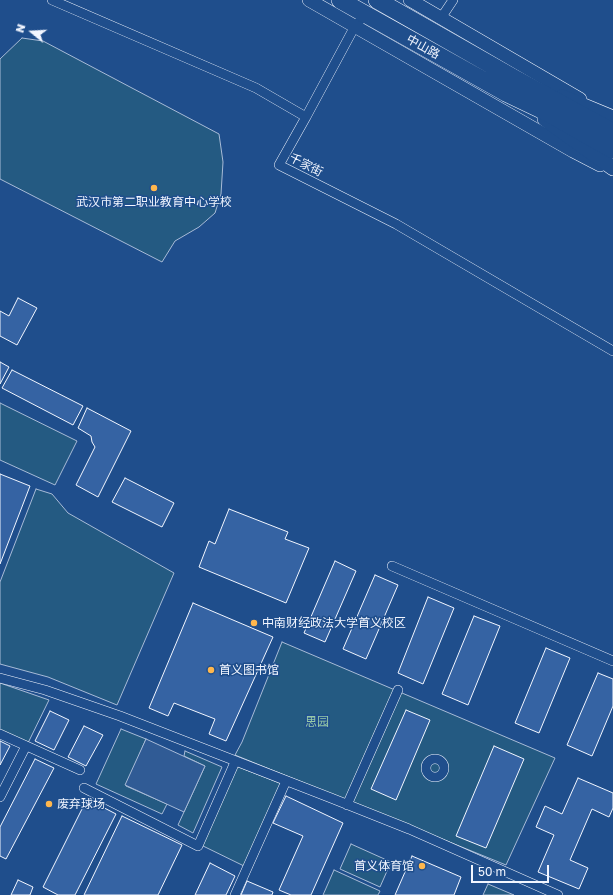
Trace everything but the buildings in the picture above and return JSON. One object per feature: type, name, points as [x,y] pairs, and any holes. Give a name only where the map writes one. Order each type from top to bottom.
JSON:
[{"type":"highway","name":"中山路","points":[[340,0],[360,20],[548,113],[613,150]]},
{"type":"highway","name":"中山路","points":[[382,1],[514,78],[613,132]]},
{"type":"main road","name":"中山路","points":[[514,78],[613,118]]},
{"type":"main road","name":"中山路","points":[[506,93],[550,122],[613,168]]},
{"type":"street","points":[[52,0],[256,88],[306,117],[360,20]]},
{"type":"street","points":[[309,0],[360,20],[573,151],[613,171]]},
{"type":"street","points":[[410,0],[613,118]]},
{"type":"street","points":[[441,18],[453,0]]},
{"type":"street","name":"千家街","points":[[306,117],[279,166],[396,224],[613,350]]},
{"type":"street","points":[[392,566],[613,661]]},
{"type":"street","points":[[0,678],[45,690],[120,716],[409,829],[558,895]]},
{"type":"street","points":[[347,805],[398,690]]},
{"type":"street","points":[[0,734],[80,770]]},
{"type":"street","points":[[0,797],[26,746]]},
{"type":"street","points":[[84,788],[198,846],[235,762]]},
{"type":"street","points":[[235,895],[286,781]]},
{"type":"green space","points":[[22,38],[43,41],[219,134],[223,162],[221,194],[215,213],[199,227],[175,241],[162,262],[0,179],[0,59]]},
{"type":"green space","points":[[0,403],[77,441],[55,485],[0,460]]},
{"type":"green space","points":[[36,489],[52,494],[68,513],[174,573],[117,705],[48,677],[0,664],[0,582]]},
{"type":"green space","name":"思园","points":[[282,642],[555,758],[506,865],[235,755],[242,742]]},
{"type":"green space","points":[[0,683],[49,700],[28,743],[0,730]]},
{"type":"green space","points":[[121,729],[146,739],[126,786],[167,804],[162,814],[96,784]]},
{"type":"green space","points":[[185,751],[222,767],[193,833],[178,825],[205,766],[184,756]]},
{"type":"green space","points":[[236,766],[282,784],[244,866],[201,845]]},
{"type":"green space","points":[[351,844],[391,862],[380,887],[340,869]]},
{"type":"green space","points":[[334,870],[380,891],[378,895],[323,895]]},
{"type":"green space","points":[[488,884],[514,895],[483,895]]},
{"type":"shaded area","points":[[146,739],[205,766],[184,812],[125,785]]},
{"type":"place","name":"武汉市第二职业教育中心学校","points":[[154,188]]},
{"type":"place","name":"中南财经政法大学首义校区","points":[[254,623]]},
{"type":"place","name":"首义图书馆","points":[[211,670]]},
{"type":"place","name":"废弃球场","points":[[49,804]]},
{"type":"place","name":"首义体育馆","points":[[422,866]]}]
